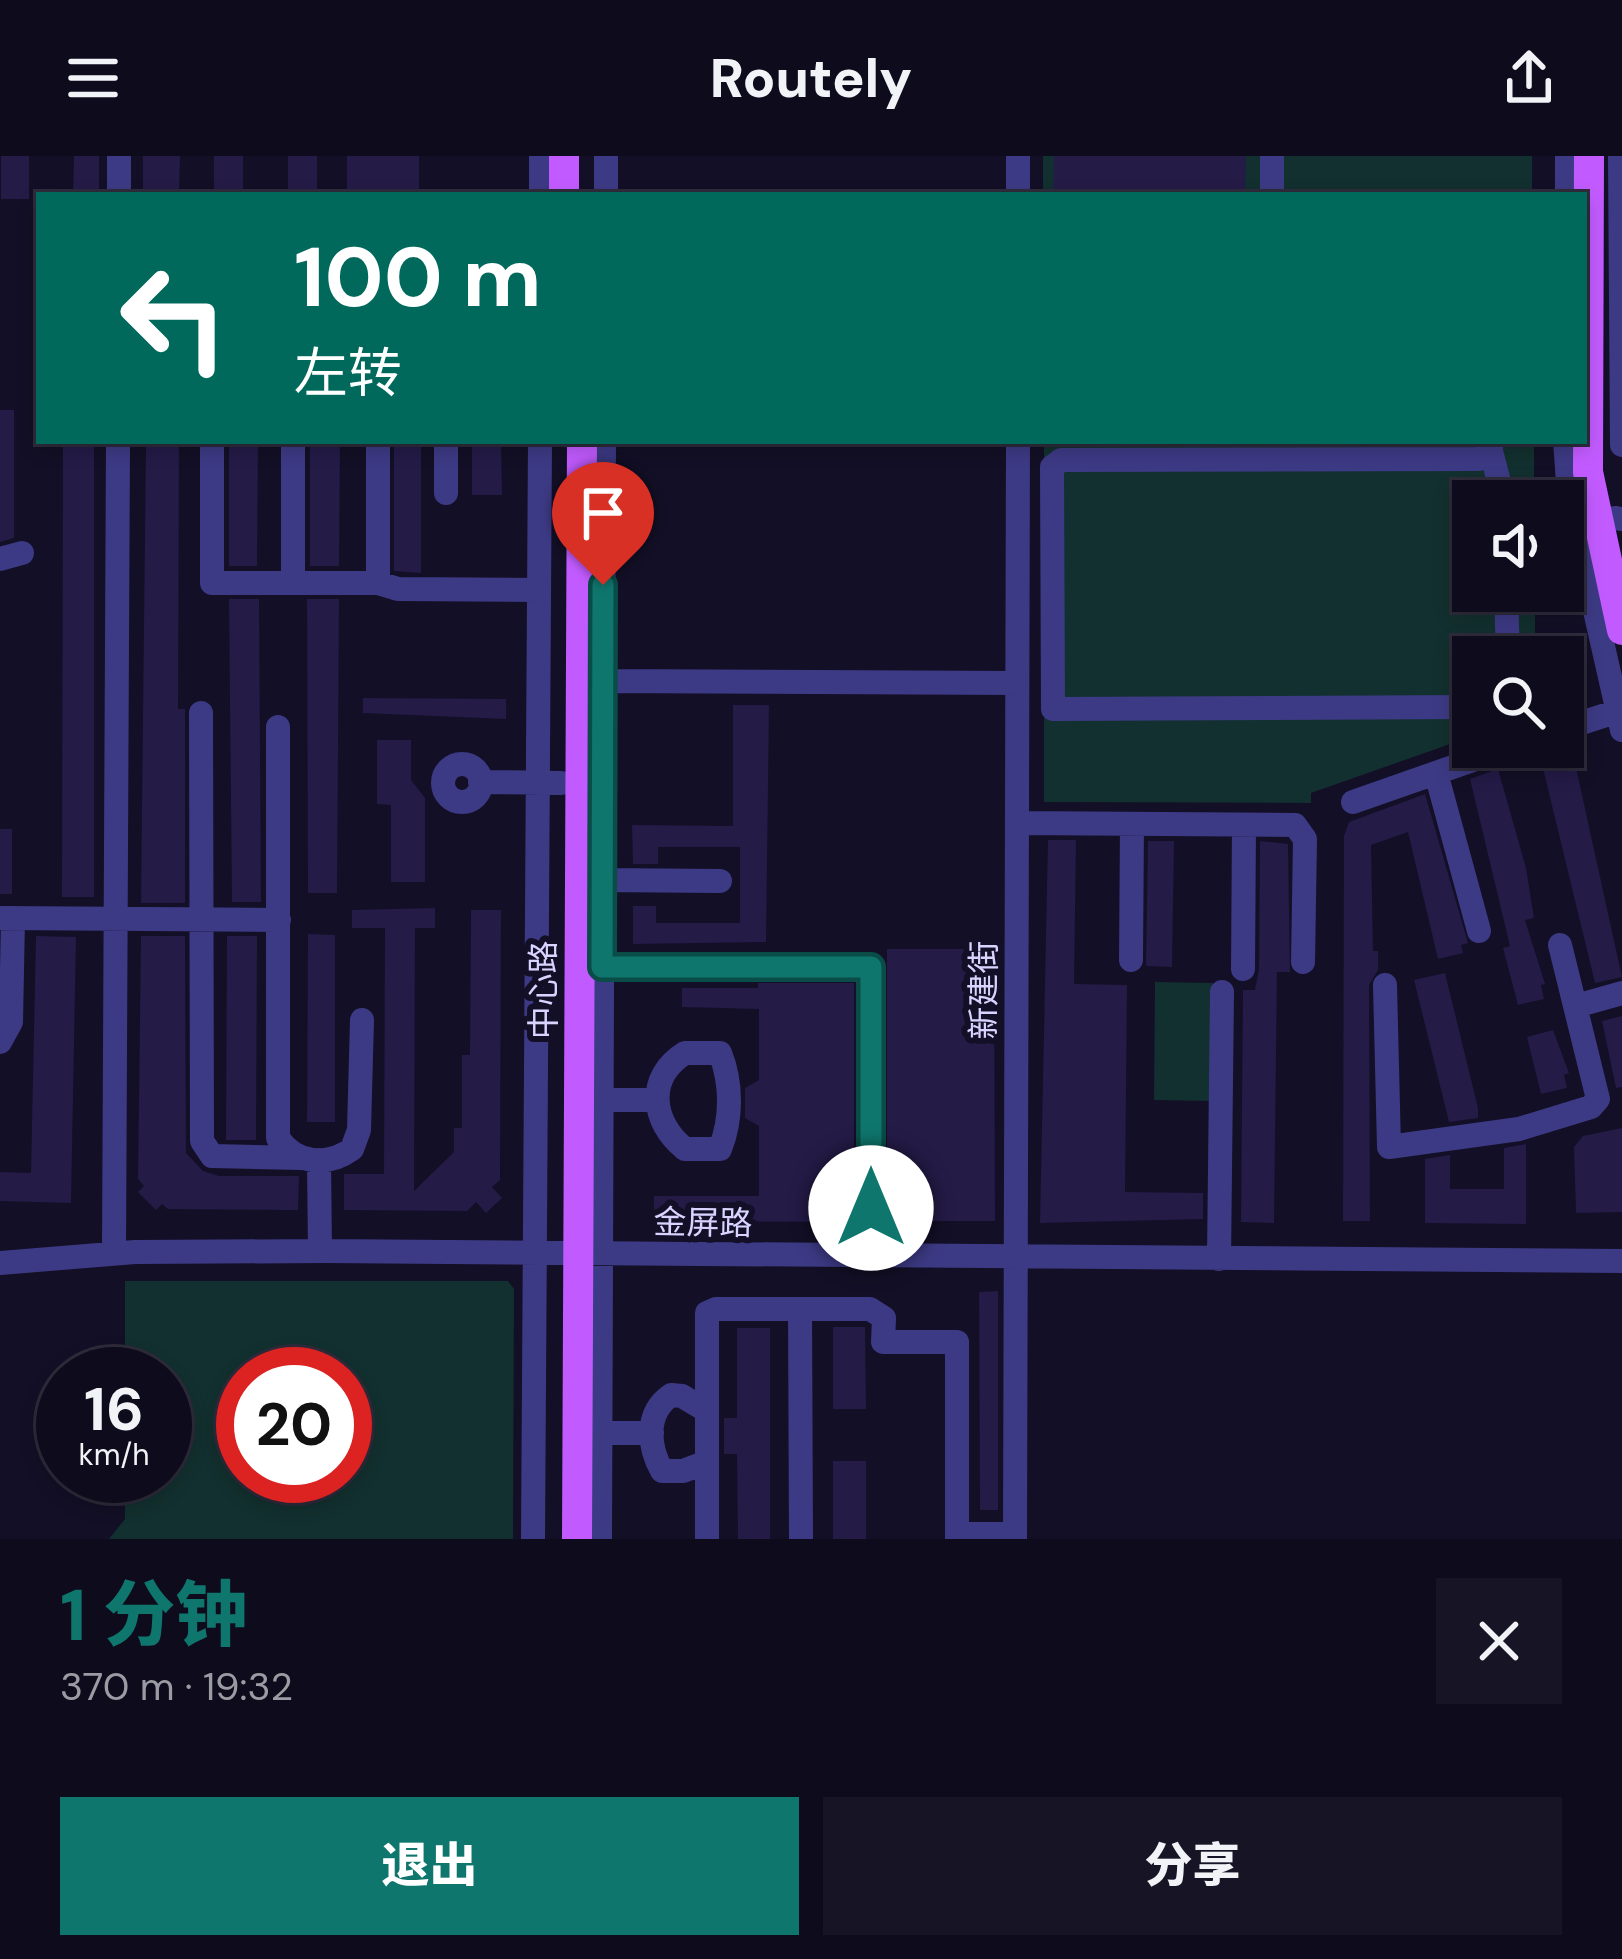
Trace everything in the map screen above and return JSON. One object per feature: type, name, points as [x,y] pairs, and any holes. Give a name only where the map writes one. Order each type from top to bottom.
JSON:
[{"type":"main road","points":[[564,156],[564,192]]},
{"type":"main road","points":[[583,156],[583,192]]},
{"type":"main road","points":[[1587,299],[1589,156]]},
{"type":"main road","points":[[1607,156],[1605,450],[1622,549]]},
{"type":"main road","points":[[1587,395],[1591,493],[1622,630]]},
{"type":"main road","name":"中心路","points":[[563,444],[549,783],[569,1253],[589,1433],[577,1539]]},
{"type":"main road","name":"中心路","points":[[558,1539],[569,1253],[582,444]]},
{"type":"street","points":[[119,156],[119,192]]},
{"type":"street","points":[[541,192],[542,156]]},
{"type":"street","points":[[606,156],[606,192]]},
{"type":"street","points":[[1018,156],[1018,192]]},
{"type":"street","points":[[1272,156],[1272,192]]},
{"type":"street","points":[[1567,156],[1567,192]]},
{"type":"street","points":[[1620,156],[1622,446]]},
{"type":"street","points":[[114,1253],[118,444]]},
{"type":"street","points":[[212,444],[212,583],[539,590]]},
{"type":"street","points":[[293,444],[293,583]]},
{"type":"street","points":[[378,444],[378,583]]},
{"type":"street","points":[[446,444],[446,493]]},
{"type":"street","points":[[480,782],[549,783],[539,590],[540,444]]},
{"type":"street","points":[[532,1539],[569,1253],[601,1100],[604,444]]},
{"type":"street","name":"新建街","points":[[1015,1536],[1018,444]]},
{"type":"street","points":[[1565,444],[1569,496],[1620,720],[1584,726]]},
{"type":"street","points":[[1452,707],[1053,709],[1052,467],[1061,460],[1268,450],[1479,459],[1491,446]]},
{"type":"street","points":[[1491,446],[1499,480]]},
{"type":"street","points":[[602,681],[1017,683]]},
{"type":"street","points":[[201,713],[202,1141],[212,1156],[310,1159],[352,1149],[359,1130],[362,1020]]},
{"type":"street","points":[[278,727],[278,1138],[310,1159]]},
{"type":"street","points":[[1353,802],[1452,767]]},
{"type":"street","points":[[1436,773],[1479,931]]},
{"type":"street","points":[[1017,823],[1294,825],[1304,830],[1303,962]]},
{"type":"street","points":[[1131,960],[1132,824]]},
{"type":"street","points":[[1243,969],[1244,825]]},
{"type":"street","points":[[602,880],[721,881]]},
{"type":"street","points":[[0,1042],[11,1022],[7,918],[279,920]]},
{"type":"street","points":[[1385,986],[1389,1147],[1519,1129],[1596,1105],[1598,1090],[1560,946]]},
{"type":"street","points":[[602,967],[871,967],[871,1208]]},
{"type":"street","points":[[1219,1258],[1222,992]]},
{"type":"street","points":[[1576,1006],[1622,994]]},
{"type":"street","points":[[601,1100],[657,1100]]},
{"type":"street","points":[[310,1159],[320,1251]]},
{"type":"street","name":"金屏路","points":[[0,1263],[114,1253],[320,1251],[1622,1261]]},
{"type":"street","points":[[707,1539],[707,1313],[716,1309],[871,1309],[884,1318],[884,1342],[957,1342],[957,1536],[1015,1536]]},
{"type":"street","points":[[800,1309],[800,1539]]},
{"type":"street","points":[[707,1411],[682,1396],[671,1396],[657,1410],[652,1433],[655,1458],[667,1473],[707,1462]]},
{"type":"street","points":[[600,1539],[589,1433],[652,1433]]},
{"type":"green space","points":[[1043,156],[1532,156],[1532,192],[1043,192]]},
{"type":"green space","points":[[1044,444],[1534,444],[1534,480],[1452,480],[1452,612],[1535,612],[1535,636],[1452,636],[1452,743],[1311,793],[1311,803],[1044,802]]},
{"type":"green space","points":[[1155,982],[1213,983],[1211,1101],[1154,1100]]},
{"type":"green space","points":[[125,1281],[508,1281],[514,1289],[513,1539],[109,1539],[125,1519],[125,1503],[192,1503],[192,1347],[125,1347]]},
{"type":"building","points":[[1,156],[29,156],[29,199],[1,199]]},
{"type":"building","points":[[74,156],[99,156],[99,192],[73,192]]},
{"type":"building","points":[[143,156],[180,156],[179,192],[143,192]]},
{"type":"building","points":[[214,156],[243,156],[243,192],[214,192]]},
{"type":"building","points":[[288,156],[317,156],[317,192],[288,192]]},
{"type":"building","points":[[347,156],[419,156],[419,192],[347,192]]},
{"type":"building","points":[[1054,156],[1246,156],[1245,192],[1053,192]]},
{"type":"building","points":[[0,410],[14,410],[14,538],[0,542]]},
{"type":"building","points":[[63,444],[94,444],[94,897],[62,897]]},
{"type":"building","points":[[146,444],[179,444],[178,709],[185,709],[185,903],[141,903]]},
{"type":"building","points":[[229,444],[258,444],[257,566],[229,566]]},
{"type":"building","points":[[310,444],[340,444],[339,566],[310,566]]},
{"type":"building","points":[[394,444],[421,444],[421,573],[394,571]]},
{"type":"building","points":[[472,444],[501,444],[502,495],[472,495]]},
{"type":"building","points":[[229,599],[259,599],[261,902],[232,902]]},
{"type":"building","points":[[307,599],[339,599],[337,893],[308,893]]},
{"type":"building","points":[[363,698],[506,699],[506,719],[363,713]]},
{"type":"building","points":[[733,705],[769,705],[766,942],[633,944],[633,906],[656,906],[656,923],[740,923],[740,847],[658,847],[658,864],[633,864],[632,825],[733,826]]},
{"type":"building","points":[[377,740],[411,740],[411,780],[425,798],[425,882],[391,882],[391,805],[377,804]]},
{"type":"building","points":[[1543,768],[1576,768],[1622,977],[1595,983]]},
{"type":"building","points":[[1498,769],[1526,868],[1534,918],[1525,920],[1545,984],[1541,985],[1544,999],[1518,1005],[1503,948],[1510,946],[1470,779]]},
{"type":"building","points":[[1425,794],[1468,943],[1461,945],[1463,953],[1438,959],[1408,832],[1371,845],[1373,951],[1378,951],[1378,970],[1369,985],[1370,1221],[1343,1221],[1344,836],[1349,822]]},
{"type":"building","points":[[0,829],[12,829],[12,894],[0,894]]},
{"type":"building","points":[[1048,840],[1076,840],[1074,984],[1127,985],[1125,1192],[1203,1193],[1203,1219],[1040,1223]]},
{"type":"building","points":[[1148,841],[1174,841],[1172,967],[1146,966]]},
{"type":"building","points":[[1260,841],[1288,844],[1290,972],[1277,972],[1274,1223],[1241,1222],[1243,990],[1255,990],[1259,969]]},
{"type":"building","points":[[435,908],[435,928],[415,928],[414,1191],[454,1152],[454,1128],[462,1128],[462,1055],[470,1055],[471,910],[501,910],[500,1180],[492,1187],[502,1198],[486,1213],[476,1202],[467,1211],[344,1210],[344,1174],[384,1174],[385,928],[352,928],[352,910]]},
{"type":"building","points":[[308,934],[335,935],[335,1122],[307,1122]]},
{"type":"building","points":[[36,936],[76,937],[71,1203],[0,1201],[0,1172],[31,1173]]},
{"type":"building","points":[[141,936],[185,936],[186,1153],[203,1171],[219,1176],[299,1176],[298,1210],[168,1209],[162,1204],[156,1210],[138,1192],[144,1186],[138,1179]]},
{"type":"building","points":[[227,936],[257,936],[256,1140],[226,1140]]},
{"type":"building","points":[[887,949],[994,949],[995,1221],[887,1221]]},
{"type":"building","points":[[1445,973],[1478,1108],[1478,1118],[1449,1122],[1414,980]]},
{"type":"building","points":[[758,983],[854,983],[854,1208],[862,1222],[654,1221],[654,1196],[759,1196],[759,1126],[745,1118],[745,1088],[759,1080],[759,1009],[682,1007],[682,988],[758,988]]},
{"type":"building","points":[[1622,1016],[1622,1087],[1616,1088],[1602,1021]]},
{"type":"building","points":[[1553,1030],[1569,1073],[1564,1075],[1567,1088],[1541,1094],[1527,1037]]},
{"type":"building","points":[[1622,1128],[1622,1212],[1576,1213],[1574,1147],[1583,1136]]},
{"type":"building","points":[[1526,1144],[1526,1224],[1425,1223],[1425,1159],[1450,1155],[1450,1189],[1504,1189],[1504,1148]]},
{"type":"building","points":[[998,1291],[998,1510],[980,1510],[979,1292]]},
{"type":"building","points":[[833,1327],[865,1327],[866,1409],[833,1409]]},
{"type":"building","points":[[737,1328],[770,1328],[770,1539],[738,1539],[737,1454],[724,1454],[724,1418],[737,1418]]},
{"type":"building","points":[[833,1461],[866,1461],[866,1539],[833,1539]]},
{"type":"route","points":[[603,585],[602,967],[871,967],[871,1208]]}]
